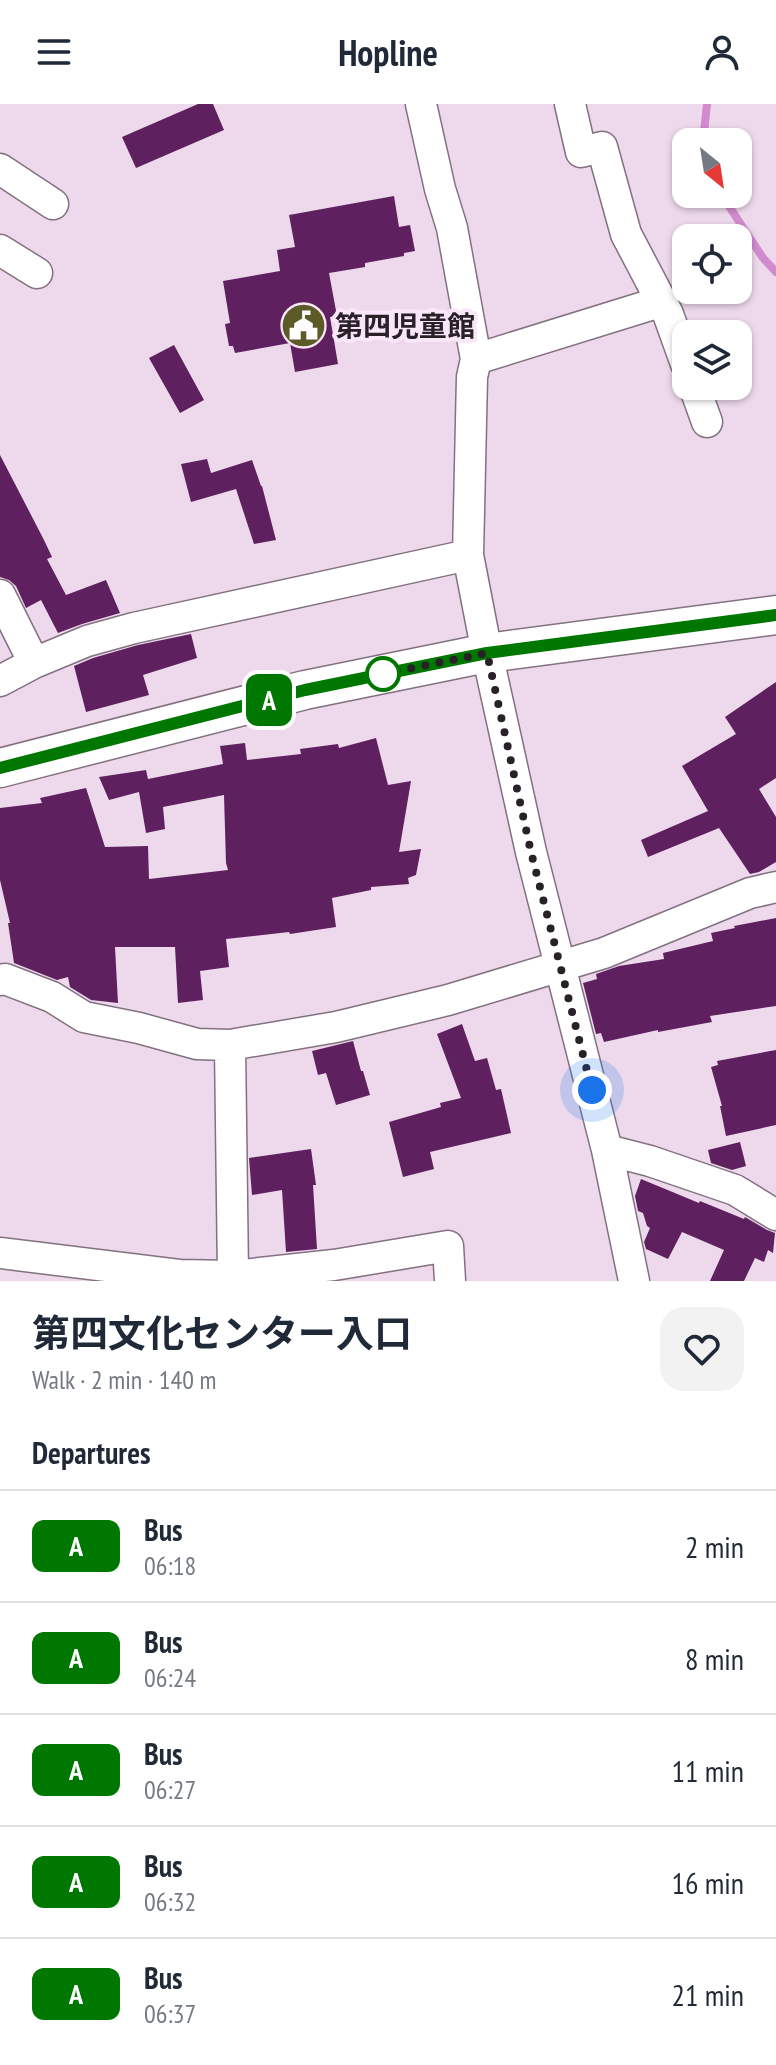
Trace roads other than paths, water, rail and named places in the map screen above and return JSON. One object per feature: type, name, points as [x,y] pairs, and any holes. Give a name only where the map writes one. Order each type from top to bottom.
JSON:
[{"type":"street","points":[[421,104],[452,228],[476,359],[472,377],[468,555],[531,852],[607,1150],[634,1281]]},
{"type":"street","points":[[570,104],[581,152],[602,147],[626,234],[672,325]]},
{"type":"street","points":[[0,169],[53,204]]},
{"type":"street","points":[[0,250],[37,273]]},
{"type":"street","points":[[476,359],[660,302]]},
{"type":"street","points":[[699,400],[707,422]]},
{"type":"street","points":[[0,681],[87,641],[134,628],[468,555]]},
{"type":"street","points":[[0,595],[34,663]]},
{"type":"street","points":[[0,768],[305,690],[487,653],[776,615]]},
{"type":"street","points":[[0,980],[5,979],[52,997],[84,1017],[197,1044],[230,1045],[336,1027],[448,1000],[604,953],[750,893],[776,887]]},
{"type":"street","points":[[230,1045],[233,1276]]},
{"type":"street","points":[[607,1150],[735,1190],[776,1215]]},
{"type":"street","points":[[0,1253],[179,1275],[233,1276],[334,1265],[448,1246],[450,1281]]},
{"type":"waterway","points":[[704,128],[707,104]]},
{"type":"waterway","points":[[730,208],[763,258],[776,272]]},
{"type":"place","name":"第四児童館","points":[[304,325]]}]
